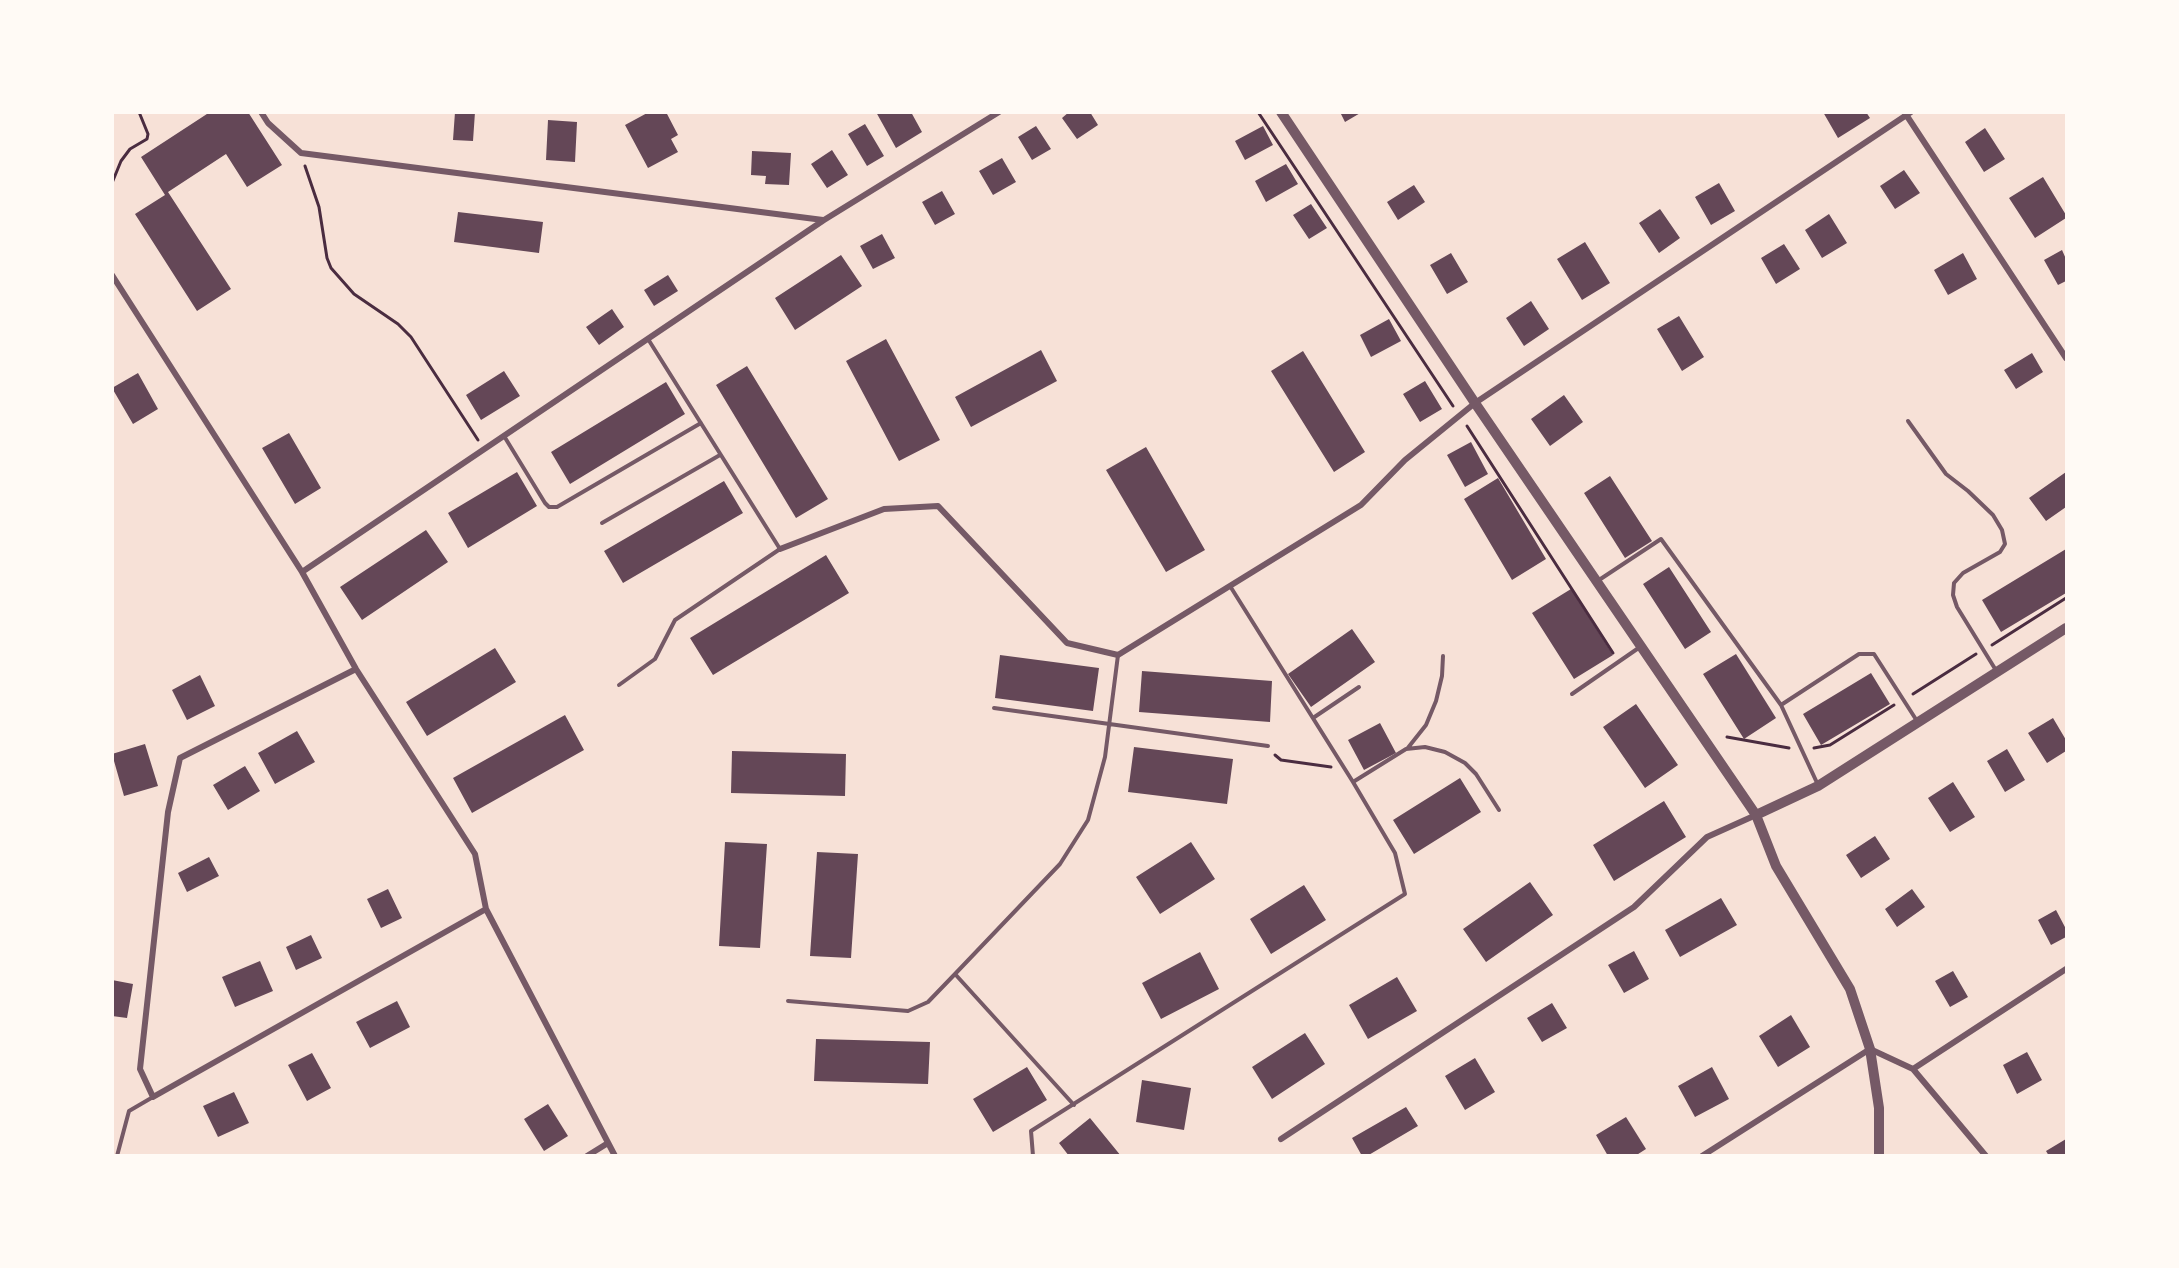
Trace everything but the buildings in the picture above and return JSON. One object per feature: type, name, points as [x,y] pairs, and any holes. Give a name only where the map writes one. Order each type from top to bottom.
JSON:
[{"type":"street","points":[[261,112],[268,123],[301,153],[824,220]]},
{"type":"street","points":[[302,572],[824,220],[999,112]]},
{"type":"street","points":[[1281,112],[1475,403],[1756,815],[1776,866],[1850,989],[1870,1049],[1879,1108],[1880,1155]]},
{"type":"street","points":[[780,549],[884,509],[938,506],[1066,643],[1118,655],[1361,505],[1405,460],[1475,403],[1907,114],[2067,358]]},
{"type":"street","points":[[112,275],[302,572],[356,669],[475,854],[486,909],[615,1155]]},
{"type":"street","points":[[1281,1139],[1634,907],[1707,837],[1818,786],[2067,628]]},
{"type":"street","points":[[356,669],[180,758],[168,812],[140,1069],[153,1097],[486,909]]},
{"type":"street","points":[[1913,1069],[2067,969]]},
{"type":"street","points":[[1870,1049],[1913,1069],[1986,1155]]},
{"type":"street","points":[[1702,1155],[1870,1049]]},
{"type":"street","points":[[587,1155],[608,1143]]},
{"type":"lane","points":[[619,685],[655,659],[675,620],[780,549],[648,339]]},
{"type":"lane","points":[[1908,421],[1946,474],[1993,515],[2002,531],[2005,544],[2000,552],[1963,573],[1954,583],[1953,595],[1957,607],[1998,672]]},
{"type":"lane","points":[[504,436],[544,503],[549,507],[557,507],[700,423]]},
{"type":"lane","points":[[602,524],[720,455]]},
{"type":"lane","points":[[1597,581],[1661,539],[1781,705],[1818,786]]},
{"type":"lane","points":[[1033,1155],[1031,1131],[1405,894],[1395,853],[1229,585]]},
{"type":"lane","points":[[1572,694],[1641,646]]},
{"type":"lane","points":[[1781,705],[1859,654],[1874,654],[1918,723]]},
{"type":"lane","points":[[788,1001],[908,1011],[928,1002],[956,974],[1060,864],[1088,820],[1105,757],[1118,655]]},
{"type":"lane","points":[[1353,782],[1406,749],[1426,724],[1436,701],[1442,676],[1443,656]]},
{"type":"lane","points":[[1313,718],[1359,687]]},
{"type":"lane","points":[[994,708],[1268,746]]},
{"type":"lane","points":[[1406,749],[1425,747],[1445,752],[1465,763],[1476,774],[1499,810]]},
{"type":"lane","points":[[956,974],[1074,1105]]},
{"type":"lane","points":[[117,1155],[129,1111],[153,1097]]},
{"type":"path","points":[[112,183],[121,161],[130,149],[147,139],[148,134],[139,112]]},
{"type":"path","points":[[1258,112],[1460,415],[1619,662]]},
{"type":"path","points":[[301,153],[319,207],[327,258],[331,268],[354,294],[398,324],[411,337],[484,449]]},
{"type":"path","points":[[1268,746],[1281,760],[1345,769]]}]
